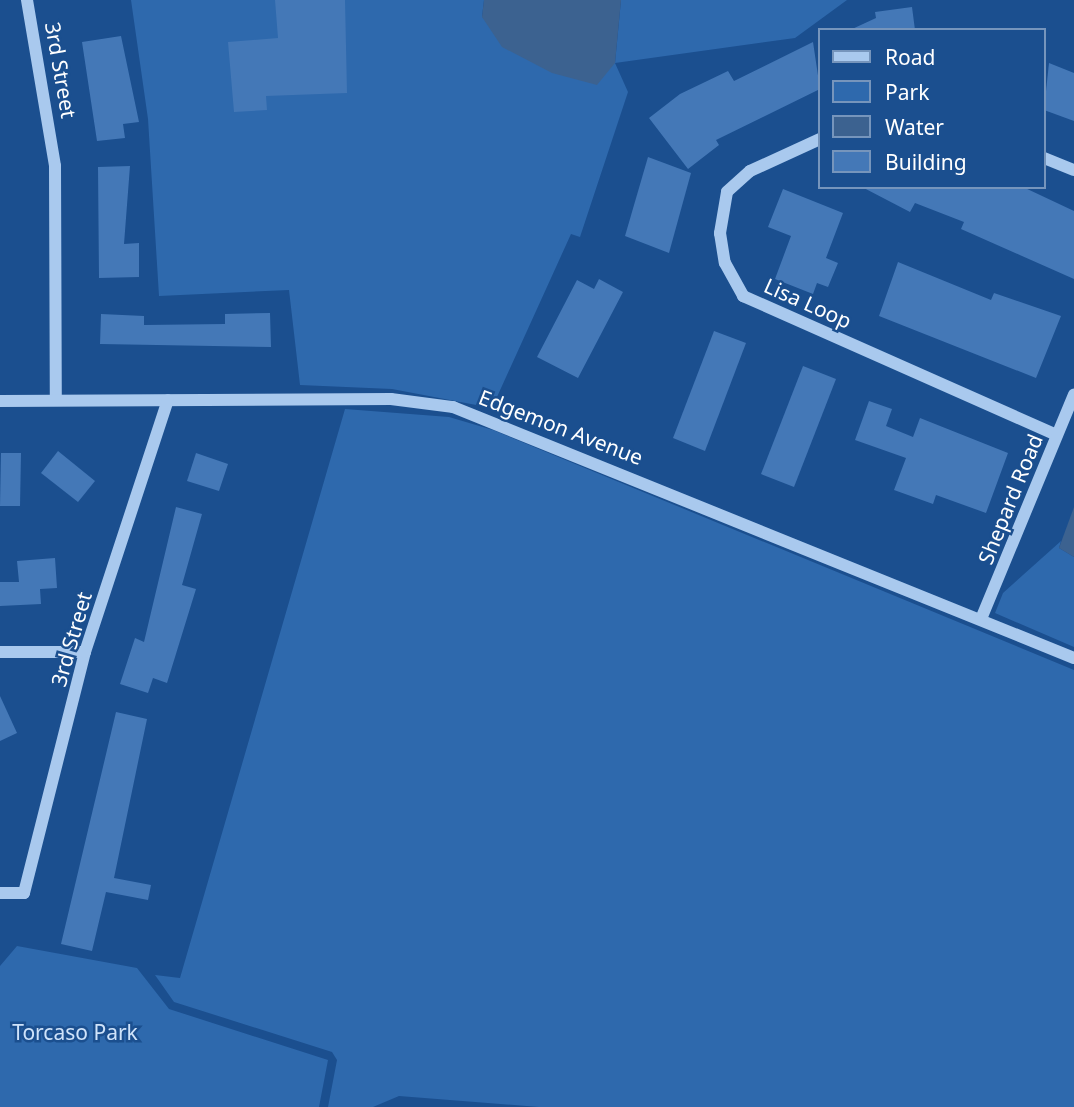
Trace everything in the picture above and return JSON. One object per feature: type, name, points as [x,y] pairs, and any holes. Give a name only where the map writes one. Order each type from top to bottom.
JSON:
[{"type":"street","name":"3rd Street","points":[[27,0],[55,166],[56,400]]},
{"type":"street","name":"Lisa Loop","points":[[818,140],[750,171],[727,192],[720,233],[725,263],[743,296],[1056,435]]},
{"type":"street","points":[[1046,159],[1074,170]]},
{"type":"street","name":"Shepard Road","points":[[981,619],[1074,394]]},
{"type":"street","name":"Edgemon Avenue","points":[[0,401],[391,399],[453,407],[1074,658]]},
{"type":"street","name":"3rd Street","points":[[0,893],[24,893],[85,652],[168,400]]},
{"type":"street","points":[[0,652],[85,652]]},
{"type":"green space","points":[[131,0],[484,0],[482,17],[615,63],[628,92],[580,237],[571,234],[492,408],[392,389],[300,385],[289,290],[159,296],[148,119]]},
{"type":"green space","points":[[621,0],[847,0],[795,38],[615,63]]},
{"type":"green space","points":[[345,409],[449,417],[493,430],[1074,670],[1074,1107],[539,1107],[399,1096],[373,1107],[328,1107],[337,1060],[332,1052],[174,1002],[155,975],[180,978]]},
{"type":"green space","points":[[1061,541],[1059,548],[1074,557],[1074,647],[995,613],[1003,593]]},
{"type":"green space","name":"Torcaso Park","points":[[17,946],[137,968],[169,1009],[328,1060],[319,1107],[0,1107],[0,966]]},
{"type":"water","points":[[484,0],[621,0],[615,63],[597,85],[552,73],[502,47],[482,17]]},
{"type":"water","points":[[1074,507],[1074,557],[1059,548]]},
{"type":"building","points":[[275,0],[345,0],[347,93],[266,96],[267,110],[234,112],[228,42],[278,38]]},
{"type":"building","points":[[912,7],[915,28],[854,28],[876,18],[875,12]]},
{"type":"building","points":[[121,36],[139,122],[123,124],[125,138],[97,141],[82,42]]},
{"type":"building","points":[[813,42],[818,90],[716,140],[719,145],[688,169],[649,118],[680,94],[728,71],[734,81]]},
{"type":"building","points":[[1049,63],[1074,73],[1074,121],[1046,111]]},
{"type":"building","points":[[648,157],[691,173],[669,253],[625,236]]},
{"type":"building","points":[[130,166],[124,244],[139,243],[139,277],[99,278],[98,167]]},
{"type":"building","points":[[783,189],[843,213],[826,258],[838,263],[828,287],[817,283],[813,294],[775,279],[791,236],[768,227]]},
{"type":"building","points":[[866,189],[1027,189],[1074,211],[1074,279],[961,229],[964,222],[915,203],[910,212]]},
{"type":"building","points":[[898,262],[991,300],[994,293],[1061,316],[1036,378],[879,316]]},
{"type":"building","points":[[599,279],[623,292],[578,378],[537,357],[577,280],[594,289]]},
{"type":"building","points":[[270,313],[271,347],[100,344],[101,314],[144,316],[144,325],[225,324],[225,314]]},
{"type":"building","points":[[714,331],[746,343],[705,451],[673,438]]},
{"type":"building","points":[[803,366],[836,379],[794,487],[761,474]]},
{"type":"building","points":[[869,401],[892,409],[886,426],[913,437],[920,418],[1008,453],[986,513],[936,495],[933,504],[894,490],[906,458],[855,440]]},
{"type":"building","points":[[58,451],[95,481],[78,502],[41,473]]},
{"type":"building","points":[[1,453],[21,453],[20,506],[0,506]]},
{"type":"building","points":[[196,453],[228,464],[219,491],[187,481]]},
{"type":"building","points":[[176,507],[202,514],[182,585],[196,589],[167,683],[153,678],[148,693],[120,684],[135,638],[144,642]]},
{"type":"building","points":[[55,558],[57,588],[40,589],[41,604],[0,606],[0,582],[19,582],[17,561]]},
{"type":"building","points":[[0,696],[17,733],[0,741]]},
{"type":"building","points":[[116,712],[147,719],[114,878],[151,885],[148,900],[106,892],[92,951],[61,944]]}]
